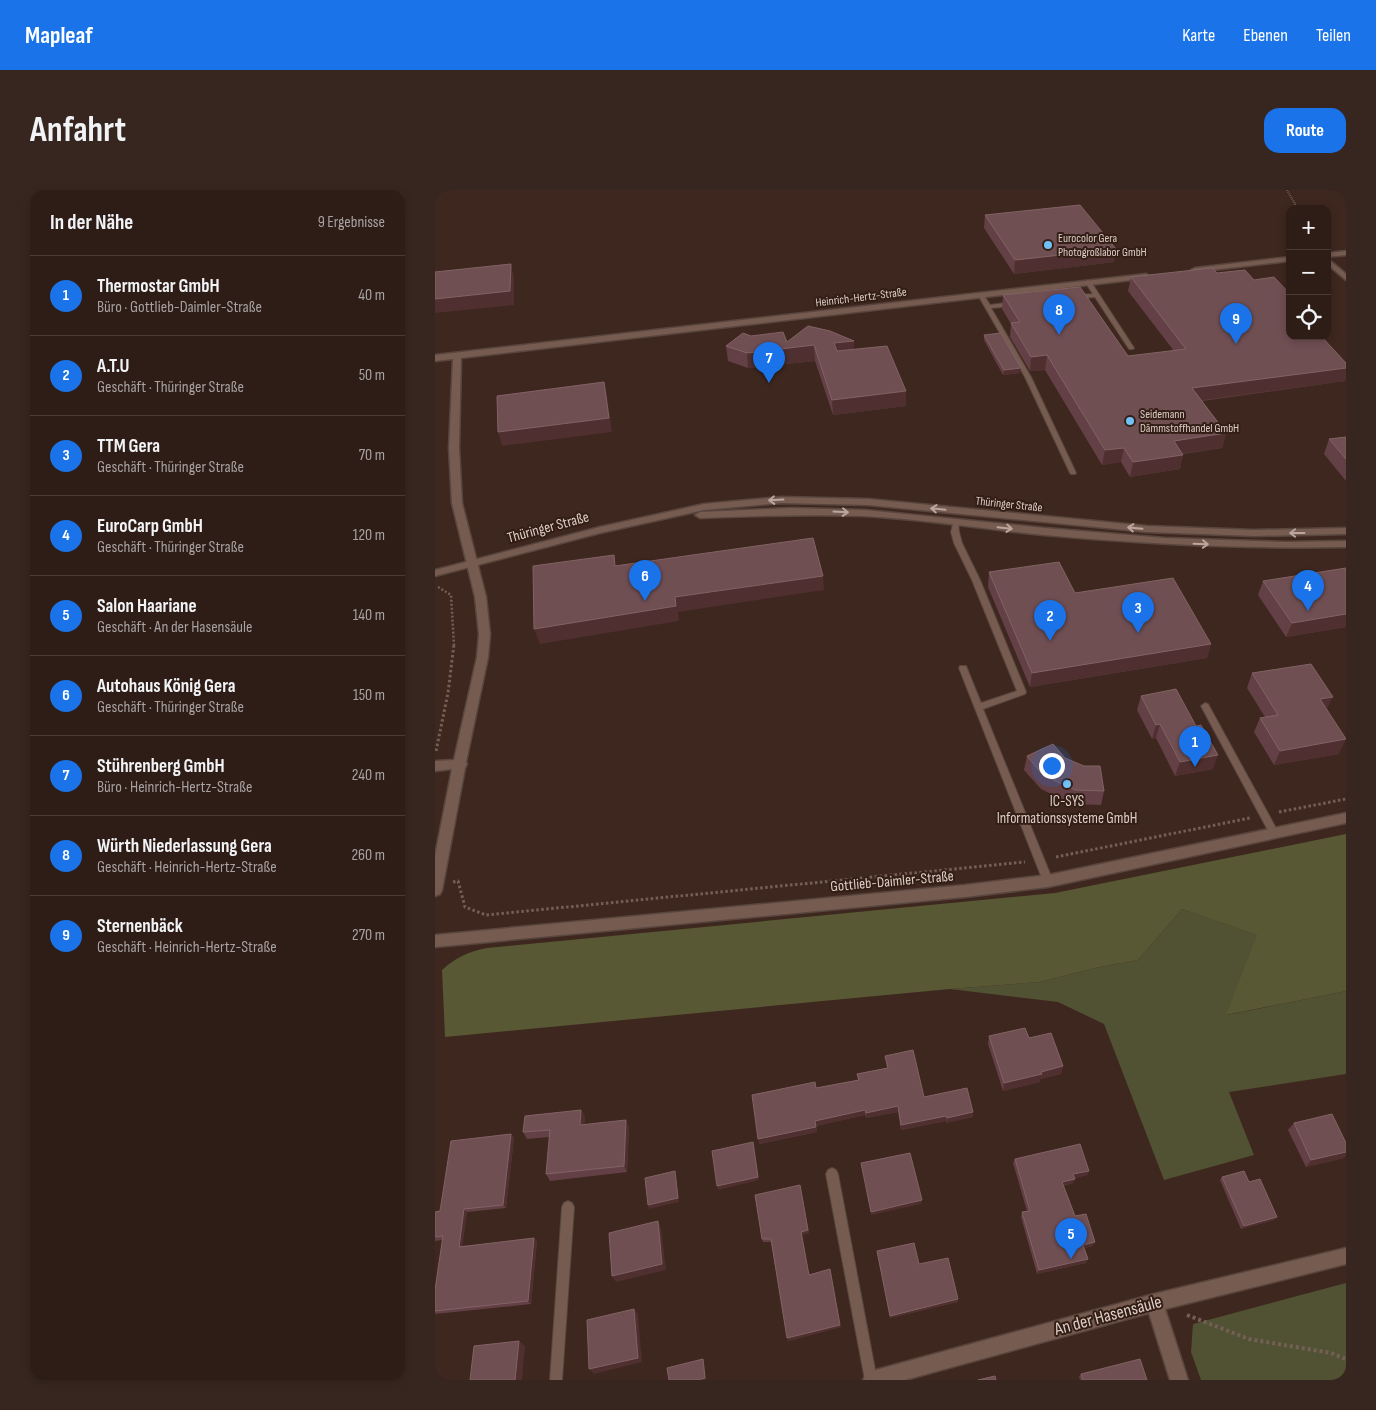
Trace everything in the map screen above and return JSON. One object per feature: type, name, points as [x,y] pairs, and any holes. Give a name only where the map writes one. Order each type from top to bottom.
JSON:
[{"type":"street","points":[[1331,255],[1346,253]]},
{"type":"street","points":[[1184,271],[1286,259]]},
{"type":"street","points":[[1331,264],[1346,278]]},
{"type":"street","name":"Heinrich-Hertz-Straße","points":[[435,358],[1155,275]]},
{"type":"street","points":[[436,887],[484,650],[485,629],[483,610],[470,564],[457,500],[455,456],[457,356]]},
{"type":"street","name":"Thüringer Straße","points":[[435,573],[599,530],[723,504],[781,500],[869,502],[1147,529],[1254,533],[1346,531]]},
{"type":"street","name":"Thüringer Straße","points":[[670,516],[825,511],[956,522],[1054,533],[1198,544],[1346,544]]},
{"type":"street","points":[[956,522],[959,511]]},
{"type":"street","points":[[435,766],[461,764]]},
{"type":"street","name":"Gottlieb-Daimler-Straße","points":[[435,941],[965,891],[1048,881],[1346,818]]},
{"type":"street","name":"An der Hasensäule","points":[[872,1380],[1154,1303],[1346,1256]]},
{"type":"street","points":[[1154,1303],[1179,1380]]},
{"type":"lane","points":[[1088,282],[1131,348]]},
{"type":"lane","points":[[981,295],[1029,377],[1073,473]]},
{"type":"lane","points":[[1067,298],[1096,295]]},
{"type":"lane","points":[[988,307],[1018,304]]},
{"type":"lane","points":[[956,522],[957,543],[976,580],[1021,692],[979,707]]},
{"type":"lane","points":[[963,668],[1048,881]]},
{"type":"lane","points":[[1205,706],[1274,833]]},
{"type":"lane","points":[[832,1174],[872,1380]]},
{"type":"lane","points":[[556,1380],[567,1207]]},
{"type":"path","points":[[1287,190],[1296,205]]},
{"type":"path","points":[[435,587],[451,595],[456,618],[455,660],[435,757]]},
{"type":"path","points":[[436,887],[458,881],[465,907],[485,915],[1041,860],[1346,798]]},
{"type":"path","points":[[1154,1303],[1249,1339],[1331,1353],[1346,1360]]},
{"type":"shaded area","points":[[1346,834],[1346,991],[1226,1015],[1257,935],[1182,909],[1138,960],[1095,968],[1040,982],[445,1037],[442,970],[463,956],[487,948],[1055,893]]},
{"type":"shaded area","points":[[1182,909],[1258,935],[1227,1015],[1346,991],[1346,1074],[1229,1092],[1254,1155],[1164,1180],[1104,1024],[1058,1002],[950,989],[1040,982],[1095,968],[1138,960]]},
{"type":"shaded area","points":[[1346,1283],[1346,1380],[1201,1380],[1191,1352],[1193,1324]]},
{"type":"building","name":"Eurocolor Gera Photogroßlabor GmbH","points":[[1080,205],[1116,249],[1015,260],[985,215]]},
{"type":"building","points":[[511,264],[510,291],[435,299],[435,272]]},
{"type":"building","points":[[1212,268],[1217,273],[1245,270],[1254,280],[1274,277],[1286,290],[1286,340],[1325,340],[1346,363],[1346,368],[1192,388],[1226,433],[1174,441],[1183,455],[1133,462],[1124,448],[1105,450],[1047,355],[1031,357],[1011,323],[1020,322],[1003,295],[1080,287],[1128,356],[1186,349],[1131,277]]},
{"type":"building","points":[[808,326],[830,331],[854,341],[834,343],[837,351],[887,346],[906,391],[832,400],[814,345],[747,353],[726,346],[743,333],[751,336],[783,332],[787,342]]},
{"type":"building","points":[[1001,333],[1021,368],[1004,370],[984,335]]},
{"type":"building","points":[[604,382],[609,418],[498,432],[497,396]]},
{"type":"building","points":[[1346,437],[1346,459],[1329,439]]},
{"type":"building","points":[[813,538],[823,576],[675,597],[676,606],[534,629],[533,566],[614,555],[615,566]]},
{"type":"building","points":[[1059,562],[1075,593],[1173,578],[1211,644],[1032,673],[989,572]]},
{"type":"building","points":[[1346,568],[1346,614],[1292,623],[1263,581]]},
{"type":"building","points":[[1311,664],[1333,697],[1320,699],[1346,739],[1280,751],[1260,718],[1278,715],[1252,673]]},
{"type":"building","points":[[1176,689],[1196,726],[1201,725],[1218,755],[1180,762],[1160,724],[1156,725],[1141,696]]},
{"type":"building","points":[[1053,744],[1065,758],[1084,766],[1100,766],[1104,791],[1075,790],[1043,775],[1027,756]]},
{"type":"building","points":[[1025,1028],[1029,1038],[1051,1033],[1063,1066],[1041,1072],[1042,1074],[1004,1083],[989,1036]]},
{"type":"building","points":[[913,1050],[924,1097],[967,1088],[973,1112],[901,1125],[898,1106],[866,1113],[865,1110],[815,1121],[816,1127],[758,1139],[752,1095],[815,1082],[816,1088],[859,1080],[857,1074],[888,1068],[885,1056]]},
{"type":"building","points":[[581,1110],[580,1125],[626,1120],[624,1166],[546,1174],[550,1130],[523,1132],[525,1116]]},
{"type":"building","points":[[1332,1114],[1346,1143],[1346,1152],[1311,1160],[1294,1123]]},
{"type":"building","points":[[511,1134],[503,1205],[464,1209],[459,1247],[534,1238],[528,1301],[435,1311],[435,1290],[443,1236],[435,1237],[435,1212],[440,1211],[451,1141]]},
{"type":"building","points":[[753,1142],[758,1177],[717,1186],[712,1151]]},
{"type":"building","points":[[1080,1144],[1089,1171],[1073,1174],[1075,1179],[1062,1182],[1075,1216],[1086,1214],[1095,1242],[1083,1245],[1088,1259],[1039,1270],[1022,1212],[1030,1211],[1015,1159]]},
{"type":"building","points":[[910,1153],[922,1200],[871,1212],[861,1163]]},
{"type":"building","points":[[675,1171],[678,1198],[648,1205],[645,1178]]},
{"type":"building","points":[[1244,1171],[1249,1182],[1260,1179],[1277,1217],[1244,1226],[1222,1177]]},
{"type":"building","points":[[800,1185],[808,1230],[801,1232],[809,1275],[830,1269],[840,1325],[787,1338],[771,1239],[762,1239],[755,1195]]},
{"type":"building","points":[[658,1221],[662,1264],[612,1276],[609,1233]]},
{"type":"building","points":[[914,1243],[919,1264],[948,1258],[958,1299],[890,1316],[877,1251]]},
{"type":"building","points":[[634,1309],[638,1358],[589,1369],[587,1320]]},
{"type":"building","points":[[519,1341],[515,1380],[470,1380],[474,1346]]},
{"type":"building","points":[[703,1359],[705,1378],[697,1380],[669,1380],[667,1368]]},
{"type":"building","points":[[1140,1359],[1147,1380],[1083,1380],[1081,1374]]},
{"type":"building","points":[[995,1376],[996,1380],[978,1380]]},
{"type":"place","name":"Eurocolor Gera Photogroßlabor GmbH","points":[[1048,245]]},
{"type":"place","name":"Würth Niederlassung Gera","points":[[1059,335]]},
{"type":"place","name":"Sternenbäck","points":[[1236,344]]},
{"type":"place","name":"Stührenberg GmbH","points":[[769,383]]},
{"type":"place","name":"Seidemann Dämmstoffhandel GmbH","points":[[1130,421]]},
{"type":"place","name":"Autohaus König Gera","points":[[645,601]]},
{"type":"place","name":"EuroCarp GmbH","points":[[1308,611]]},
{"type":"place","name":"TTM Gera","points":[[1138,633]]},
{"type":"place","name":"A.T.U","points":[[1050,641]]},
{"type":"place","name":"Thermostar GmbH","points":[[1195,767]]},
{"type":"place","name":"IC-SYS Informationssysteme GmbH","points":[[1067,784]]},
{"type":"place","name":"Salon Haariane","points":[[1071,1259]]}]
